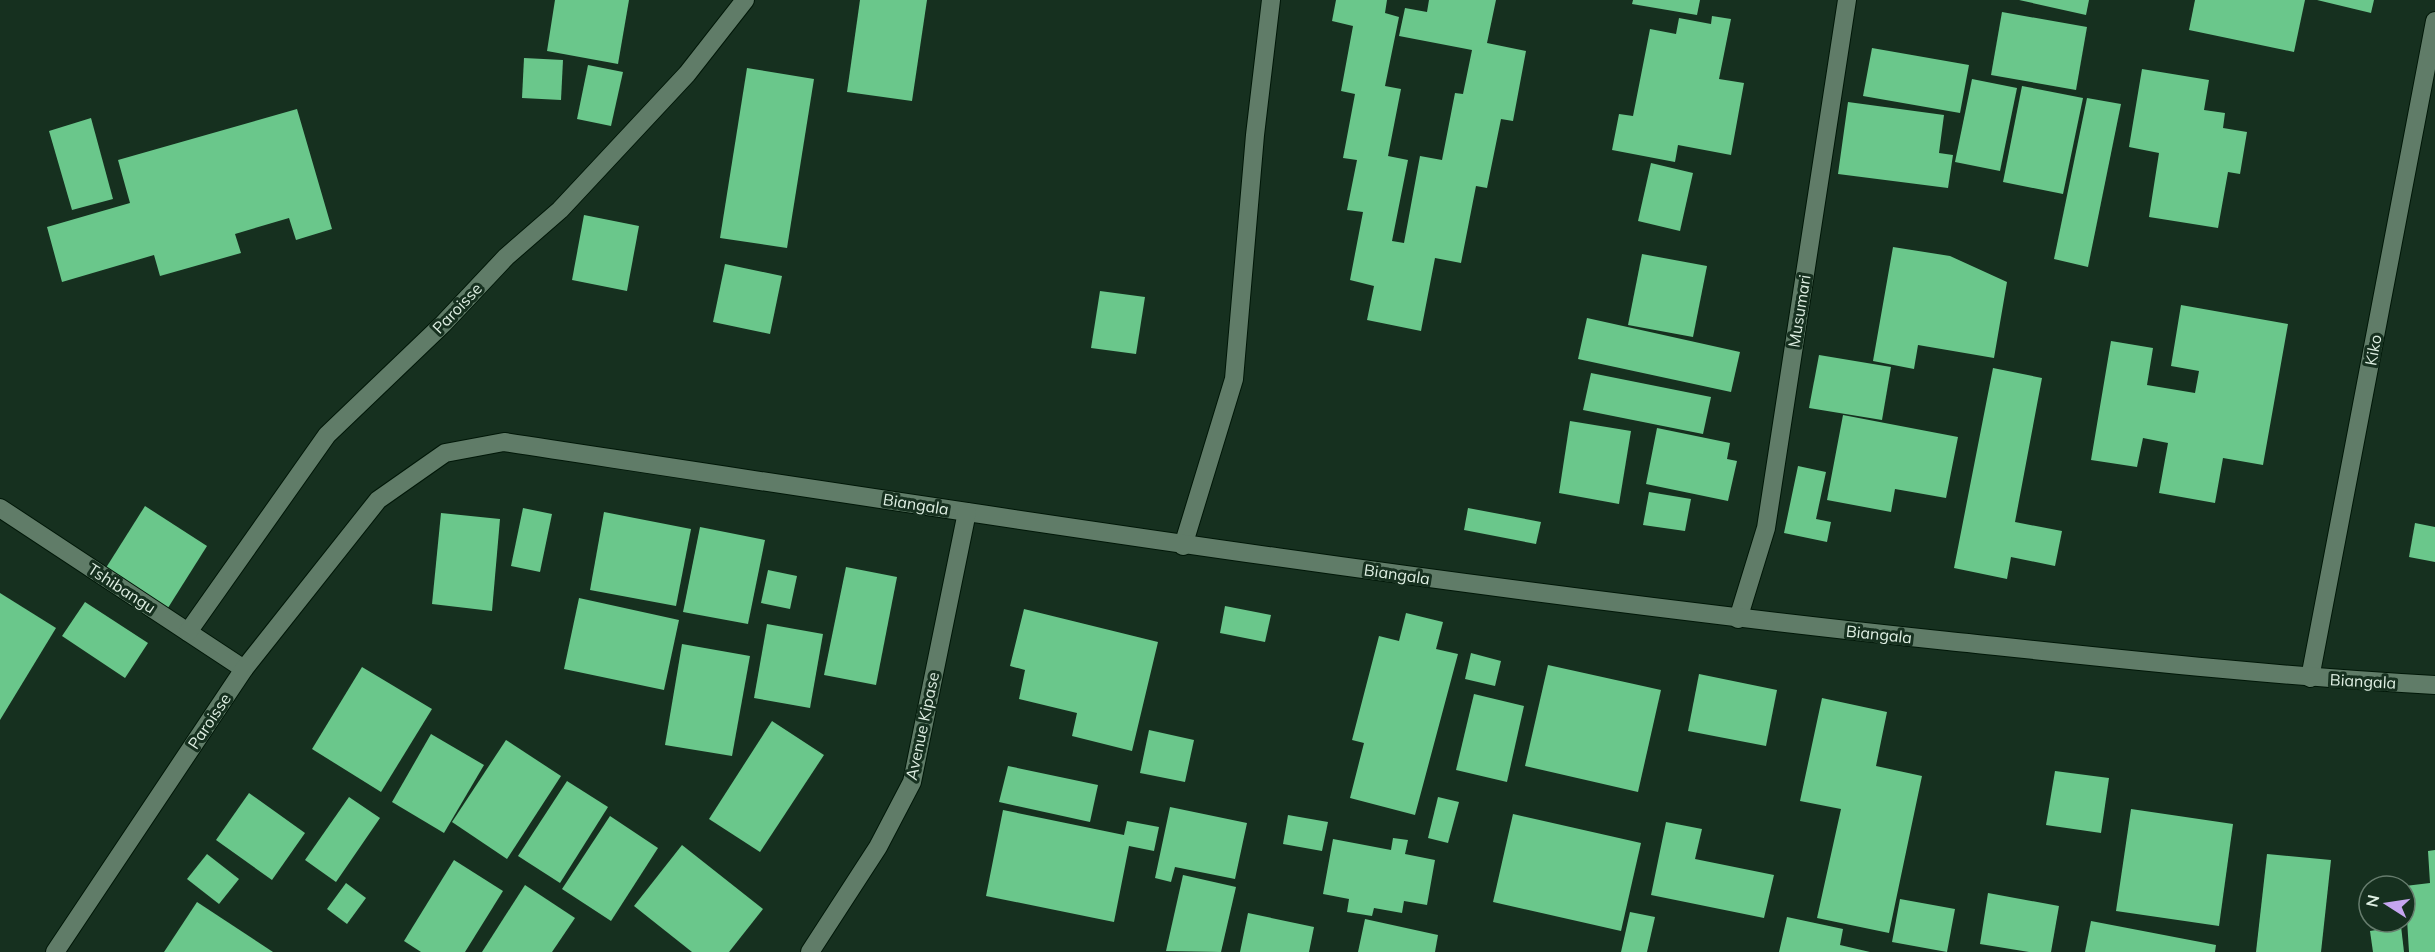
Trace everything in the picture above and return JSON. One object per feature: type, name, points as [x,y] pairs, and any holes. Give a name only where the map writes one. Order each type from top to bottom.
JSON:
[{"type":"street","name":"Paroisse","points":[[188,632],[327,435],[443,324],[506,257],[560,210],[687,74],[745,0]]},
{"type":"street","points":[[1183,546],[1234,379],[1255,135],[1271,0]]},
{"type":"street","name":"Musumari","points":[[1738,619],[1766,528],[1847,0]]},
{"type":"street","name":"Kiko","points":[[2310,678],[2435,21]]},
{"type":"street","name":"Biangala","points":[[378,500],[444,453],[504,442],[1183,546],[1738,619],[2310,678],[2435,685]]},
{"type":"street","name":"Paroisse","points":[[56,952],[244,669],[378,500]]},
{"type":"street","name":"Tshibangu","points":[[0,508],[244,669]]},
{"type":"street","name":"Avenue Kipase","points":[[810,952],[878,847],[912,782],[967,512]]},
{"type":"building","points":[[555,0],[629,0],[618,64],[547,51]]},
{"type":"building","points":[[860,0],[927,0],[912,101],[847,92]]},
{"type":"building","points":[[1336,0],[1387,0],[1385,13],[1399,17],[1385,86],[1401,89],[1388,156],[1408,160],[1392,241],[1404,243],[1420,156],[1442,160],[1455,93],[1463,94],[1472,50],[1399,36],[1405,8],[1427,12],[1429,0],[1496,0],[1487,43],[1526,51],[1513,121],[1501,119],[1487,188],[1476,186],[1461,263],[1435,258],[1421,331],[1367,320],[1374,286],[1350,280],[1363,212],[1347,210],[1357,160],[1343,158],[1355,94],[1341,91],[1353,26],[1332,21]]},
{"type":"building","points":[[1633,0],[1700,0],[1697,15],[1632,4]]},
{"type":"building","points":[[2019,0],[2089,0],[2086,15]]},
{"type":"building","points":[[2195,0],[2305,0],[2294,52],[2189,30]]},
{"type":"building","points":[[2317,0],[2374,0],[2371,13]]},
{"type":"building","points":[[2002,12],[2087,27],[2076,90],[1991,75]]},
{"type":"building","points":[[1712,16],[1731,19],[1719,79],[1744,83],[1731,155],[1678,145],[1675,162],[1612,150],[1619,114],[1633,116],[1650,29],[1676,34],[1679,18],[1711,24]]},
{"type":"building","points":[[1872,48],[1969,65],[1960,113],[1863,96]]},
{"type":"building","points":[[524,58],[563,60],[561,100],[522,98]]},
{"type":"building","points":[[588,65],[623,72],[611,126],[577,119]]},
{"type":"building","points":[[747,68],[814,79],[787,248],[720,238]]},
{"type":"building","points":[[2142,69],[2209,80],[2204,110],[2225,113],[2223,128],[2247,132],[2240,174],[2228,172],[2218,228],[2149,217],[2159,153],[2129,147]]},
{"type":"building","points":[[1972,79],[2017,88],[2000,171],[1955,162]]},
{"type":"building","points":[[2022,86],[2083,98],[2063,194],[2003,182]]},
{"type":"building","points":[[2087,98],[2121,104],[2088,267],[2054,259]]},
{"type":"building","points":[[1848,102],[1944,115],[1939,153],[1953,155],[1948,188],[1838,174]]},
{"type":"building","points":[[297,109],[332,229],[296,240],[289,218],[235,234],[241,253],[160,276],[154,255],[62,282],[47,227],[130,203],[118,160]]},
{"type":"building","points":[[91,118],[113,199],[72,210],[49,131]]},
{"type":"building","points":[[1651,163],[1693,173],[1680,231],[1638,221]]},
{"type":"building","points":[[584,215],[639,226],[627,291],[572,280]]},
{"type":"building","points":[[1893,247],[1950,256],[2007,282],[1994,358],[1918,345],[1914,369],[1873,361]]},
{"type":"building","points":[[1642,254],[1707,266],[1693,337],[1628,325]]},
{"type":"building","points":[[725,264],[782,276],[770,334],[713,322]]},
{"type":"building","points":[[1100,291],[1145,297],[1136,354],[1091,348]]},
{"type":"building","points":[[2181,305],[2288,324],[2263,465],[2223,458],[2215,503],[2159,493],[2168,443],[2143,438],[2137,467],[2091,460],[2111,341],[2153,348],[2147,385],[2195,393],[2199,371],[2171,366]]},
{"type":"building","points":[[1587,318],[1740,352],[1731,392],[1578,359]]},
{"type":"building","points":[[1819,355],[1891,367],[1882,420],[1809,408]]},
{"type":"building","points":[[1993,368],[2042,378],[2015,522],[2062,531],[2055,566],[2011,557],[2007,579],[1954,568]]},
{"type":"building","points":[[1591,373],[1711,397],[1703,434],[1583,410]]},
{"type":"building","points":[[1843,415],[1958,437],[1946,498],[1895,489],[1891,512],[1827,500]]},
{"type":"building","points":[[1570,421],[1631,431],[1619,504],[1559,493]]},
{"type":"building","points":[[1657,428],[1730,443],[1727,459],[1737,461],[1728,501],[1646,484]]},
{"type":"building","points":[[1798,466],[1826,472],[1816,519],[1831,522],[1827,542],[1784,533]]},
{"type":"building","points":[[1649,492],[1691,499],[1685,531],[1643,525]]},
{"type":"building","points":[[145,506],[207,546],[166,611],[104,571]]},
{"type":"building","points":[[523,508],[552,514],[540,572],[511,566]]},
{"type":"building","points":[[1468,508],[1541,522],[1536,544],[1464,530]]},
{"type":"building","points":[[604,512],[691,529],[676,606],[590,590]]},
{"type":"building","points":[[441,513],[500,519],[492,611],[432,604]]},
{"type":"building","points":[[2415,523],[2435,527],[2435,562],[2409,557]]},
{"type":"building","points":[[700,527],[765,540],[748,624],[683,612]]},
{"type":"building","points":[[846,567],[897,577],[876,685],[824,675]]},
{"type":"building","points":[[768,570],[797,576],[790,609],[761,603]]},
{"type":"building","points":[[0,593],[56,628],[0,720]]},
{"type":"building","points":[[579,598],[679,620],[664,690],[564,669]]},
{"type":"building","points":[[85,602],[148,643],[125,678],[62,636]]},
{"type":"building","points":[[1225,606],[1271,615],[1265,642],[1220,633]]},
{"type":"building","points":[[1024,609],[1158,642],[1132,751],[1072,736],[1077,713],[1019,699],[1025,670],[1010,666]]},
{"type":"building","points":[[1406,613],[1443,622],[1436,649],[1458,654],[1415,815],[1350,798],[1364,743],[1352,740],[1379,636],[1399,641]]},
{"type":"building","points":[[767,624],[823,634],[810,708],[754,698]]},
{"type":"building","points":[[682,644],[750,656],[732,756],[665,745]]},
{"type":"building","points":[[1471,653],[1501,661],[1495,686],[1465,679]]},
{"type":"building","points":[[1548,665],[1661,690],[1638,792],[1525,766]]},
{"type":"building","points":[[362,667],[432,709],[381,792],[312,749]]},
{"type":"building","points":[[1699,674],[1777,690],[1766,746],[1688,731]]},
{"type":"building","points":[[1474,694],[1524,706],[1507,782],[1456,770]]},
{"type":"building","points":[[1822,698],[1887,712],[1876,766],[1922,776],[1889,933],[1817,918],[1841,809],[1800,801]]},
{"type":"building","points":[[772,721],[824,755],[760,852],[709,819]]},
{"type":"building","points":[[1149,730],[1194,740],[1185,782],[1140,773]]},
{"type":"building","points":[[431,734],[484,765],[444,833],[392,802]]},
{"type":"building","points":[[506,740],[561,776],[507,859],[452,822]]},
{"type":"building","points":[[1008,766],[1098,785],[1090,822],[999,802]]},
{"type":"building","points":[[2055,771],[2109,778],[2101,833],[2046,825]]},
{"type":"building","points":[[567,781],[608,807],[560,883],[518,856]]},
{"type":"building","points":[[249,793],[305,833],[272,880],[216,840]]},
{"type":"building","points":[[349,797],[380,818],[336,882],[305,860]]},
{"type":"building","points":[[1438,797],[1459,802],[1448,843],[1428,838]]},
{"type":"building","points":[[1170,807],[1247,823],[1235,879],[1175,867],[1171,882],[1155,878]]},
{"type":"building","points":[[2131,809],[2233,824],[2219,926],[2116,911]]},
{"type":"building","points":[[1003,810],[1124,835],[1127,821],[1159,827],[1154,851],[1129,846],[1114,922],[986,896]]},
{"type":"building","points":[[1513,814],[1641,843],[1621,931],[1493,902]]},
{"type":"building","points":[[1288,815],[1328,822],[1322,851],[1283,844]]},
{"type":"building","points":[[610,816],[658,848],[611,921],[562,889]]},
{"type":"building","points":[[1666,822],[1702,829],[1695,859],[1774,875],[1764,918],[1651,895]]},
{"type":"building","points":[[1393,838],[1408,840],[1405,854],[1435,860],[1427,905],[1404,901],[1402,913],[1374,908],[1372,916],[1347,912],[1349,899],[1323,894],[1333,839],[1391,850]]},
{"type":"building","points":[[682,845],[763,909],[729,952],[692,952],[634,906]]},
{"type":"building","points":[[2435,850],[2435,952],[2409,952],[2408,934],[2417,934],[2417,885],[2430,883],[2428,851]]},
{"type":"building","points":[[207,854],[239,879],[219,904],[187,879]]},
{"type":"building","points":[[2267,854],[2331,860],[2321,952],[2256,952]]},
{"type":"building","points":[[454,860],[503,891],[465,952],[421,952],[404,941]]},
{"type":"building","points":[[1183,875],[1236,887],[1221,952],[1166,951]]},
{"type":"building","points":[[346,883],[366,898],[347,924],[327,909]]},
{"type":"building","points":[[525,885],[575,918],[552,952],[482,952]]},
{"type":"building","points":[[1988,893],[2059,906],[2051,952],[2029,952],[1980,944]]},
{"type":"building","points":[[1900,899],[1955,909],[1947,952],[1892,942]]},
{"type":"building","points":[[197,902],[273,952],[164,952]]},
{"type":"building","points":[[1630,912],[1655,917],[1647,952],[1621,952]]},
{"type":"building","points":[[1248,913],[1314,927],[1309,952],[1240,952]]},
{"type":"building","points":[[1787,917],[1843,929],[1840,945],[1870,952],[1779,952]]},
{"type":"building","points":[[1365,919],[1438,935],[1435,952],[1358,952]]},
{"type":"building","points":[[2091,921],[2216,945],[2215,952],[2085,952]]},
{"type":"building","points":[[2370,934],[2402,934],[2404,952],[2373,952]]}]
